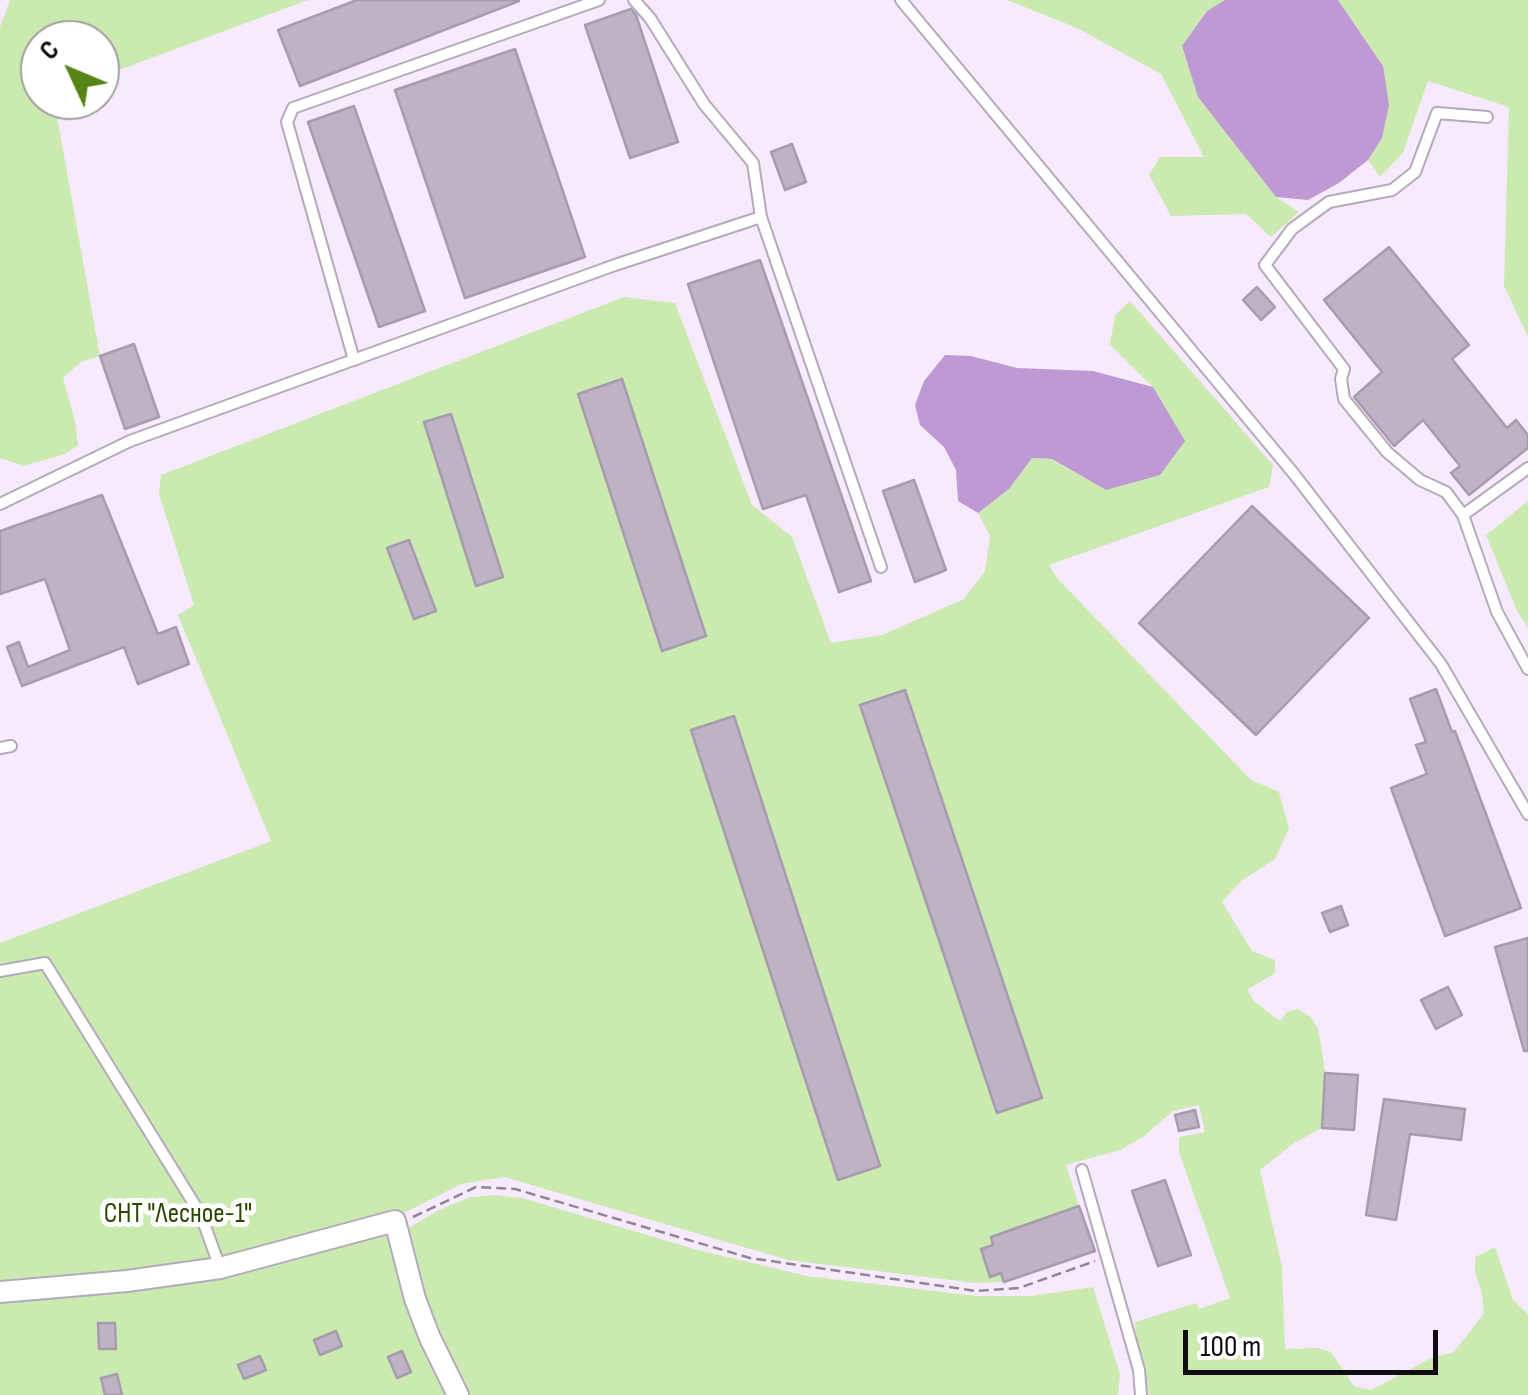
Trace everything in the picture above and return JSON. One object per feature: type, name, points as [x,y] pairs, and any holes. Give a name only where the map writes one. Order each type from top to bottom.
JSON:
[{"type":"street","points":[[0,1292],[220,1268],[395,1220],[415,1298],[458,1395]]},
{"type":"lane","points":[[354,360],[287,122],[294,108],[599,0]]},
{"type":"lane","points":[[634,0],[650,18],[704,104],[754,163],[761,217],[881,567]]},
{"type":"lane","points":[[901,0],[1294,474],[1430,649],[1528,814]]},
{"type":"lane","points":[[1488,117],[1437,114],[1415,172],[1392,190],[1329,202],[1292,229],[1264,264],[1344,369],[1344,400],[1387,452],[1420,480],[1446,492],[1463,515],[1497,612],[1528,669]]},
{"type":"lane","points":[[0,504],[130,442],[615,265],[761,217]]},
{"type":"lane","points":[[1463,515],[1528,468]]},
{"type":"lane","points":[[0,971],[46,963],[201,1215],[220,1268]]},
{"type":"lane","points":[[1082,1170],[1138,1370],[1140,1395]]},
{"type":"path","points":[[395,1220],[416,1216],[476,1187],[516,1188],[750,1258],[976,1291],[1019,1288],[1106,1258]]},
{"type":"green space","points":[[10,0],[308,0],[120,70],[120,20],[20,20],[20,120],[58,120],[100,356],[81,362],[63,378],[78,446],[23,466],[0,458],[0,27]]},
{"type":"green space","points":[[1007,0],[1225,0],[1207,11],[1182,46],[1198,97],[1276,197],[1299,212],[1271,237],[1246,214],[1171,216],[1149,175],[1160,157],[1204,157],[1161,74],[1077,28]]},
{"type":"green space","points":[[1338,0],[1528,0],[1528,337],[1504,286],[1509,107],[1428,81],[1403,153],[1380,177],[1368,160],[1382,138],[1383,66]]},
{"type":"green space","name":"СНТ \"Лесное-1\"","points":[[624,297],[675,303],[752,505],[792,537],[831,643],[882,635],[964,599],[985,571],[990,536],[978,513],[1009,489],[1032,458],[1051,459],[1106,490],[1153,387],[1110,345],[1115,315],[1130,301],[1273,465],[1269,487],[1049,565],[1058,579],[1251,780],[1279,792],[1289,828],[1275,859],[1241,881],[1222,902],[1252,951],[1275,960],[1275,973],[1247,990],[1254,1001],[1280,1021],[1287,1012],[1298,1009],[1311,1017],[1322,1051],[1322,1128],[1294,1143],[1260,1170],[1282,1267],[1285,1349],[1318,1348],[1331,1352],[1354,1386],[1371,1390],[1431,1358],[1454,1352],[1484,1313],[1475,1257],[1495,1247],[1513,1300],[1528,1314],[1528,1395],[1149,1395],[1135,1322],[1196,1303],[1199,1309],[1230,1298],[1179,1152],[1179,1137],[1205,1132],[1199,1105],[1173,1111],[1143,1137],[1120,1150],[1066,1165],[1079,1206],[991,1236],[993,1245],[981,1249],[990,1276],[1001,1273],[1004,1282],[975,1283],[788,1260],[504,1177],[461,1184],[398,1216],[400,1233],[470,1197],[495,1195],[522,1198],[698,1250],[807,1276],[977,1296],[1031,1296],[1093,1287],[1120,1374],[1118,1395],[0,1395],[0,943],[271,841],[178,615],[194,605],[159,494],[161,475]]},
{"type":"green space","points":[[1528,501],[1528,628],[1517,611],[1486,535]]},
{"type":"shaded area","points":[[1225,0],[1338,0],[1383,66],[1389,105],[1382,138],[1368,160],[1339,183],[1308,200],[1276,197],[1198,97],[1182,46],[1207,11]]},
{"type":"shaded area","points":[[945,355],[971,356],[1017,368],[1093,371],[1153,387],[1185,441],[1160,475],[1106,490],[1052,459],[1032,458],[1009,489],[978,513],[958,501],[956,470],[944,447],[920,425],[915,405],[924,381]]},
{"type":"building","points":[[357,0],[519,1],[300,86],[278,30]]},
{"type":"building","points":[[631,9],[678,142],[630,158],[585,25]]},
{"type":"building","points":[[515,49],[585,257],[465,298],[395,90]]},
{"type":"building","points":[[354,106],[425,311],[379,327],[308,122]]},
{"type":"building","points":[[792,144],[806,182],[785,190],[771,152]]},
{"type":"building","points":[[1389,247],[1469,345],[1452,359],[1507,428],[1516,420],[1528,435],[1528,448],[1469,495],[1451,473],[1460,466],[1423,420],[1394,446],[1354,397],[1382,372],[1324,300]]},
{"type":"building","points":[[760,260],[871,581],[839,592],[806,495],[763,509],[688,284]]},
{"type":"building","points":[[1257,287],[1275,307],[1261,320],[1243,300]]},
{"type":"building","points":[[134,344],[159,417],[125,429],[100,356]]},
{"type":"building","points":[[622,379],[706,636],[662,651],[578,394]]},
{"type":"building","points":[[451,414],[503,577],[476,586],[424,422]]},
{"type":"building","points":[[914,480],[946,570],[915,582],[883,491]]},
{"type":"building","points":[[102,495],[158,634],[176,627],[189,664],[138,684],[124,647],[22,686],[7,647],[19,642],[28,667],[70,650],[45,579],[0,594],[0,531]]},
{"type":"building","points":[[1252,506],[1369,618],[1256,735],[1139,623]]},
{"type":"building","points":[[409,540],[436,611],[414,619],[387,548]]},
{"type":"building","points":[[1436,689],[1521,908],[1445,936],[1391,788],[1427,774],[1416,745],[1426,742],[1410,699]]},
{"type":"building","points":[[905,690],[1042,1098],[997,1113],[860,705]]},
{"type":"building","points":[[734,716],[880,1166],[838,1180],[691,730]]},
{"type":"building","points":[[1341,906],[1348,925],[1330,932],[1322,913]]},
{"type":"building","points":[[1528,938],[1528,1051],[1524,1051],[1495,947]]},
{"type":"building","points":[[1448,987],[1462,1015],[1436,1029],[1421,1000]]},
{"type":"building","points":[[1325,1073],[1358,1075],[1354,1130],[1322,1128]]},
{"type":"building","points":[[1384,1099],[1465,1109],[1461,1140],[1410,1134],[1396,1220],[1366,1215]]},
{"type":"building","points":[[1195,1110],[1199,1127],[1179,1131],[1175,1115]]},
{"type":"building","points":[[1165,1180],[1191,1255],[1158,1266],[1132,1191]]},
{"type":"building","points":[[1079,1206],[1095,1251],[1004,1282],[1001,1273],[990,1277],[981,1249],[993,1245],[991,1237]]},
{"type":"building","points":[[98,1323],[115,1323],[116,1349],[99,1349]]},
{"type":"building","points":[[336,1331],[342,1346],[320,1355],[314,1340]]},
{"type":"building","points":[[402,1351],[411,1372],[397,1378],[388,1357]]},
{"type":"building","points":[[260,1356],[266,1370],[244,1379],[238,1365]]},
{"type":"building","points":[[117,1374],[122,1395],[105,1395],[101,1378]]}]
